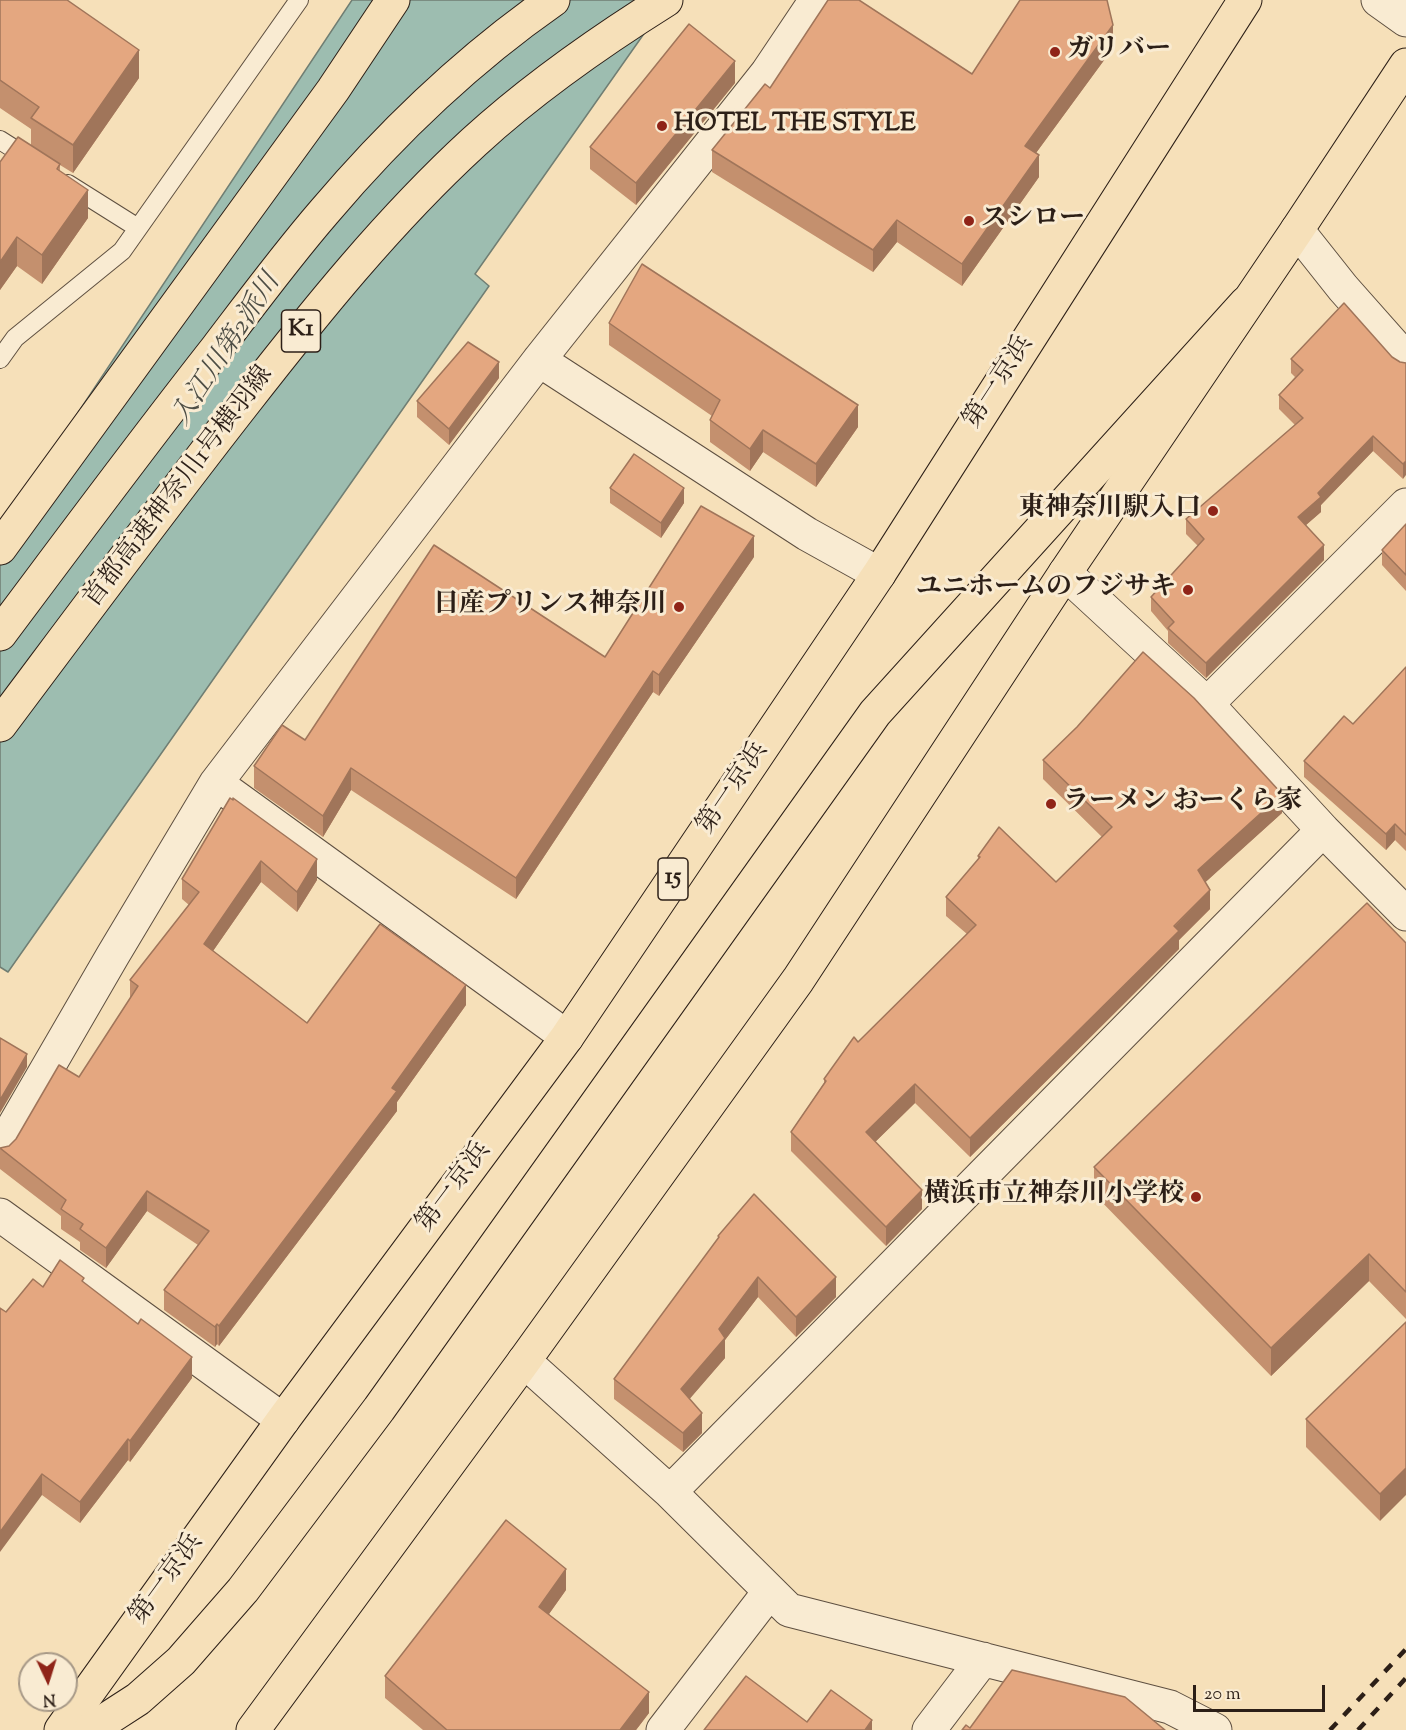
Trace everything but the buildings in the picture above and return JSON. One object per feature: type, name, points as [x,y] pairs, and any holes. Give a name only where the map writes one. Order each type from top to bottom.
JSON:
[{"type":"highway","points":[[0,548],[333,90],[393,0]]},
{"type":"highway","name":"K1","points":[[0,634],[141,446],[324,213],[383,147],[445,86],[515,27],[553,0]]},
{"type":"highway","name":"首都高速神奈川1号横羽線","points":[[0,725],[187,476],[318,309],[366,253],[475,141],[548,80],[621,28],[666,0]]},
{"type":"highway","name":"第一京浜","points":[[61,1730],[283,1420],[567,1037],[879,574],[1245,0]]},
{"type":"highway","points":[[253,1730],[524,1361],[798,980],[1065,573],[1297,230],[1406,64]]},
{"type":"highway","points":[[90,1730],[138,1700],[181,1661],[243,1590],[379,1408],[875,713],[1246,303]]},
{"type":"street","points":[[0,1150],[216,783],[539,360],[767,73],[816,0]]},
{"type":"street","points":[[1378,0],[1406,20]]},
{"type":"street","points":[[1297,230],[1343,288],[1406,359]]},
{"type":"street","points":[[539,360],[807,534],[879,574]]},
{"type":"street","points":[[1207,704],[1406,505]]},
{"type":"street","points":[[1065,573],[1207,704],[1323,830],[1406,914]]},
{"type":"street","points":[[216,783],[567,1037]]},
{"type":"street","points":[[670,1492],[1323,830]]},
{"type":"street","points":[[0,1215],[283,1420]]},
{"type":"street","points":[[524,1361],[670,1492],[789,1610],[1170,1707],[1215,1730]]},
{"type":"street","points":[[663,1730],[770,1591]]},
{"type":"street","points":[[929,1730],[983,1659]]},
{"type":"lane","points":[[0,360],[15,338],[122,251],[299,0]]},
{"type":"lane","points":[[0,140],[138,228]]},
{"type":"water","name":"入江川第2派川","points":[[352,0],[670,0],[475,274],[489,286],[8,972],[0,967],[0,530]]},
{"type":"railway","points":[[1330,1730],[1406,1649]]},
{"type":"railway","points":[[1358,1730],[1406,1678]]},
{"type":"place","name":"ガリバー","points":[[1055,52]]},
{"type":"place","name":"HOTEL THE STYLE","points":[[662,126]]},
{"type":"place","name":"スシロー","points":[[969,221]]},
{"type":"place","name":"東神奈川駅入口","points":[[1213,511]]},
{"type":"place","name":"ユニホームのフジサキ","points":[[1188,590]]},
{"type":"place","name":"日産プリンス神奈川","points":[[679,607]]},
{"type":"place","name":"ラーメン おーくら家","points":[[1051,804]]},
{"type":"place","name":"横浜市立神奈川小学校","points":[[1196,1197]]}]
